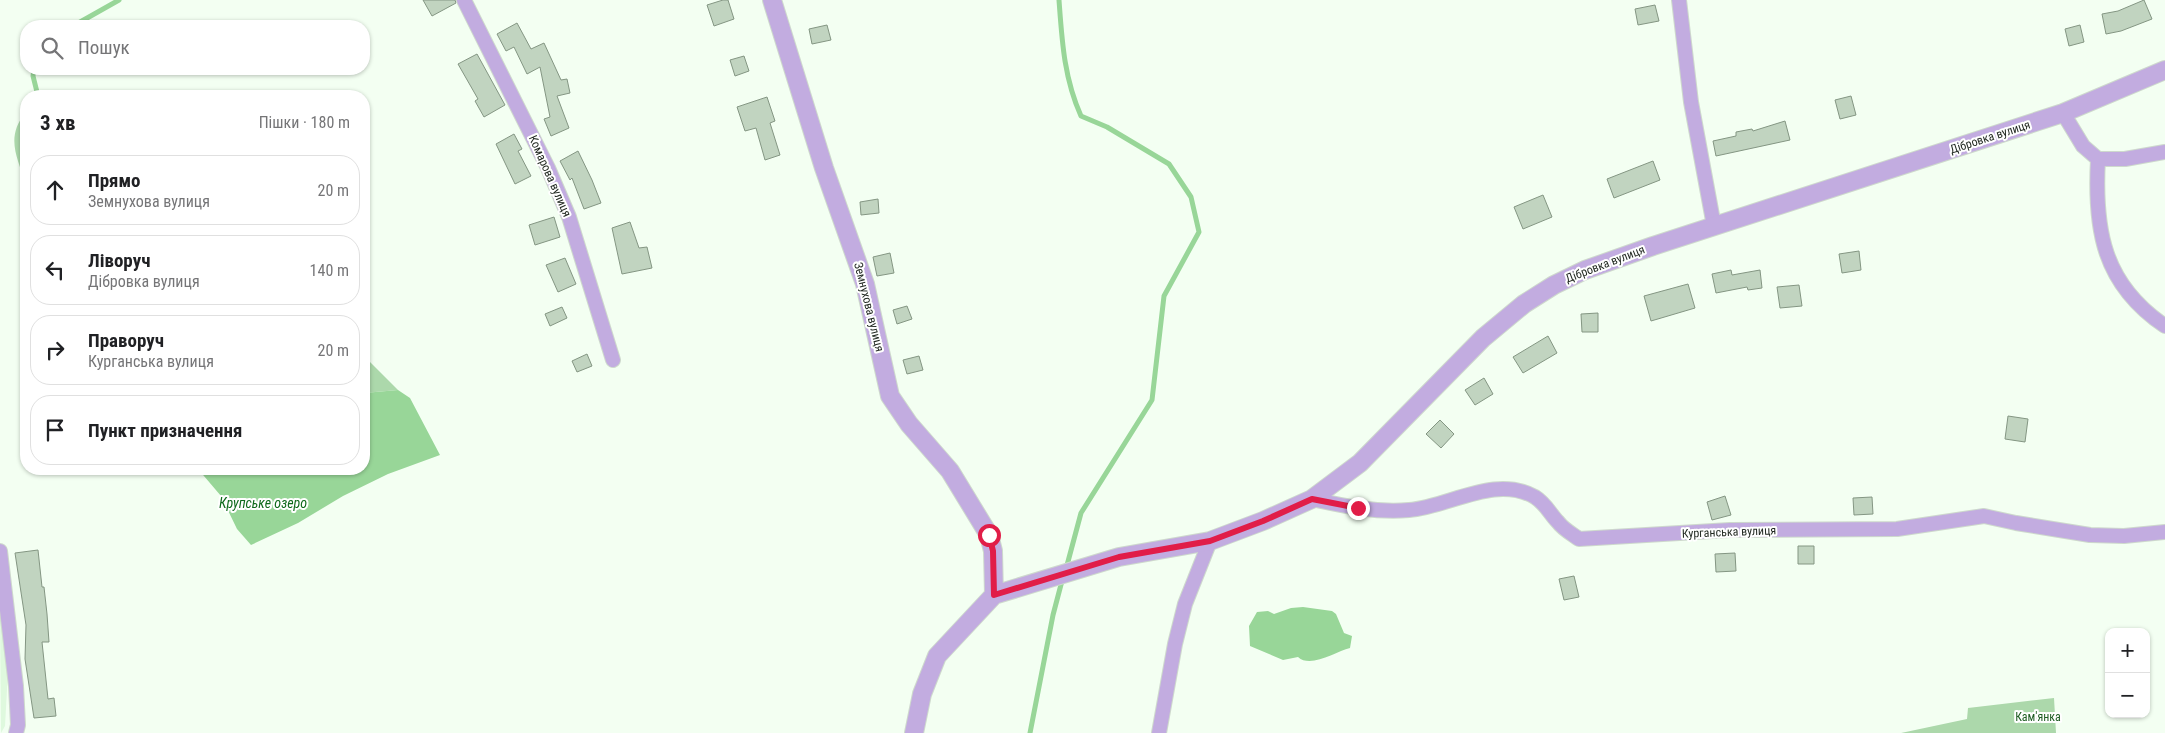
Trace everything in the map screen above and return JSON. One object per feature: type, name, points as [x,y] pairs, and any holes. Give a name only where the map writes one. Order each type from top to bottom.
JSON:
[{"type":"street","name":"Комарова вулиця","points":[[464,0],[548,168],[569,217],[613,360]]},
{"type":"street","name":"Земнухова вулиця","points":[[772,0],[824,168],[865,284],[890,396],[909,424],[950,471],[989,535],[993,551],[994,595]]},
{"type":"street","points":[[1679,0],[1691,102],[1714,226]]},
{"type":"street","name":"Дібровка вулиця","points":[[994,595],[1119,557],[1210,541],[1263,521],[1312,499],[1360,463],[1483,338],[1524,304],[1554,285],[1585,270],[1714,226],[2063,113],[2165,70]]},
{"type":"street","points":[[2063,113],[2083,146],[2098,159],[2125,159],[2165,152]]},
{"type":"street","points":[[2098,159],[2096,188],[2099,230],[2108,256],[2120,282],[2137,305],[2165,326]]},
{"type":"street","name":"Курганська вулиця","points":[[1312,499],[1385,511],[1412,510],[1478,492],[1500,490],[1518,492],[1535,497],[1551,511],[1558,522],[1579,538],[1730,530],[1897,529],[1984,516],[2090,535],[2124,536],[2165,532]]},
{"type":"street","points":[[1159,733],[1175,644],[1185,604],[1210,541]]},
{"type":"street","points":[[0,551],[16,686],[18,725],[16,733]]},
{"type":"street","points":[[914,733],[922,694],[937,656],[994,595]]},
{"type":"shaded area","points":[[0,614],[8,672],[5,726],[1,733]]},
{"type":"green space","points":[[20,121],[20,165],[14,139]]},
{"type":"green space","points":[[370,362],[398,390],[370,392]]},
{"type":"green space","name":"Кам'янка","points":[[2054,698],[2056,733],[1901,733],[1967,719],[1968,708]]},
{"type":"water","name":"Крупське озеро","points":[[398,390],[410,398],[440,455],[388,474],[343,496],[298,523],[251,545],[237,529],[221,496],[203,475],[370,475],[370,392]]},
{"type":"water","points":[[1303,607],[1332,611],[1336,614],[1344,633],[1352,636],[1350,648],[1310,661],[1298,657],[1283,660],[1250,646],[1249,626],[1257,612],[1268,611],[1274,614],[1291,608]]},
{"type":"building","points":[[423,0],[455,0],[456,3],[432,16]]},
{"type":"building","points":[[728,0],[734,19],[714,26],[707,5]]},
{"type":"building","points":[[2144,0],[2152,19],[2121,31],[2106,34],[2102,14],[2118,11]]},
{"type":"building","points":[[1655,5],[1659,21],[1638,25],[1635,9]]},
{"type":"building","points":[[517,23],[531,49],[544,43],[561,80],[567,79],[570,93],[557,96],[569,128],[551,136],[544,119],[550,117],[540,67],[527,74],[514,47],[506,51],[497,34]]},
{"type":"building","points":[[827,25],[831,40],[812,44],[809,29]]},
{"type":"building","points":[[2080,25],[2084,42],[2069,46],[2065,29]]},
{"type":"building","points":[[477,54],[505,105],[484,117],[475,101],[478,99],[458,64]]},
{"type":"building","points":[[744,56],[749,71],[735,76],[730,60]]},
{"type":"building","points":[[1851,96],[1856,115],[1840,119],[1835,100]]},
{"type":"building","points":[[767,97],[775,121],[770,123],[780,155],[765,160],[756,128],[745,131],[737,107]]},
{"type":"building","points":[[1785,121],[1790,140],[1716,156],[1713,141],[1736,136],[1736,132],[1752,129],[1753,131]]},
{"type":"building","points":[[514,134],[522,149],[518,151],[531,176],[515,184],[496,144]]},
{"type":"building","points":[[578,151],[601,203],[584,209],[572,178],[570,180],[560,161]]},
{"type":"building","points":[[1653,161],[1660,180],[1614,198],[1607,179]]},
{"type":"building","points":[[1543,195],[1552,217],[1523,229],[1514,207]]},
{"type":"building","points":[[878,199],[879,213],[861,215],[860,202]]},
{"type":"building","points":[[554,217],[560,237],[535,245],[529,225]]},
{"type":"building","points":[[630,222],[639,248],[647,247],[652,268],[622,274],[612,228]]},
{"type":"building","points":[[1859,251],[1861,270],[1842,273],[1839,254]]},
{"type":"building","points":[[890,253],[894,273],[877,276],[873,257]]},
{"type":"building","points":[[565,258],[576,284],[558,292],[546,265]]},
{"type":"building","points":[[1731,270],[1732,275],[1760,270],[1762,288],[1748,290],[1747,287],[1716,293],[1712,274]]},
{"type":"building","points":[[1688,284],[1695,308],[1651,321],[1644,296]]},
{"type":"building","points":[[1799,285],[1802,306],[1780,308],[1777,287]]},
{"type":"building","points":[[907,306],[912,319],[897,324],[893,310]]},
{"type":"building","points":[[562,307],[567,318],[550,326],[545,314]]},
{"type":"building","points":[[1598,313],[1598,332],[1582,332],[1581,314]]},
{"type":"building","points":[[1548,336],[1557,353],[1523,373],[1513,357]]},
{"type":"building","points":[[587,354],[592,366],[577,372],[572,361]]},
{"type":"building","points":[[919,356],[923,370],[907,374],[903,360]]},
{"type":"building","points":[[1484,378],[1493,394],[1475,405],[1465,390]]},
{"type":"building","points":[[2008,416],[2028,419],[2025,442],[2005,439]]},
{"type":"building","points":[[1440,420],[1454,434],[1441,448],[1426,434]]},
{"type":"building","points":[[1725,496],[1731,515],[1712,520],[1707,502]]},
{"type":"building","points":[[1872,497],[1873,514],[1854,515],[1853,498]]},
{"type":"building","points":[[1798,546],[1814,546],[1814,564],[1798,564]]},
{"type":"building","points":[[38,550],[42,587],[44,587],[49,642],[42,642],[48,699],[54,698],[56,716],[34,718],[25,659],[26,625],[15,553]]},
{"type":"building","points":[[1735,553],[1736,571],[1716,572],[1715,554]]},
{"type":"building","points":[[1574,576],[1579,597],[1564,600],[1559,579]]},
{"type":"waterway","points":[[84,20],[119,0]]},
{"type":"waterway","points":[[1059,0],[1067,73],[1081,116],[1107,127],[1169,164],[1191,197],[1199,232],[1164,296],[1152,400],[1081,513],[1066,569]]},
{"type":"waterway","points":[[33,75],[36,90]]},
{"type":"waterway","points":[[1030,733],[1053,615],[1063,577]]},
{"type":"route","points":[[989,535],[993,551],[994,595],[1119,557],[1210,541],[1263,521],[1312,499],[1358,508]]}]
